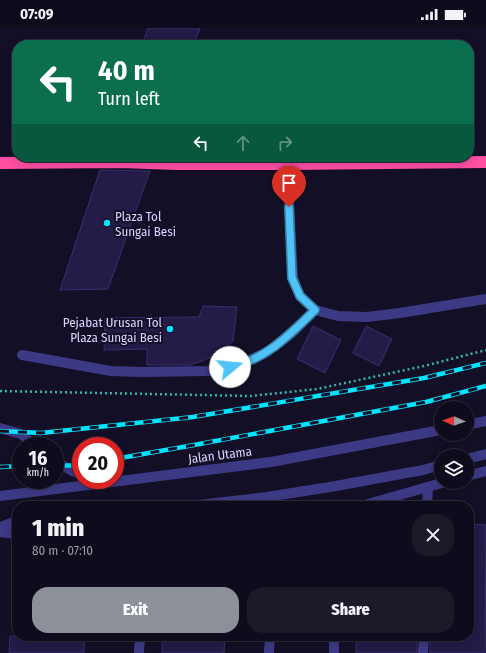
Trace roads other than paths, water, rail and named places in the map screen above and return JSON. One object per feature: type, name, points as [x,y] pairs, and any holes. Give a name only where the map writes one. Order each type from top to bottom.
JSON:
[{"type":"highway","points":[[0,163],[120,162],[177,164],[287,164],[486,162]]},
{"type":"street","points":[[287,164],[292,278],[300,296],[315,310],[338,316],[368,316],[400,313],[486,299]]},
{"type":"street","points":[[22,355],[111,371],[208,371],[240,364],[267,352],[292,333],[315,310]]},
{"type":"street","points":[[474,424],[486,421]]},
{"type":"street","points":[[0,428],[21,434],[24,437]]},
{"type":"street","name":"Jalan Utama","points":[[124,479],[271,462],[434,431]]},
{"type":"street","points":[[474,457],[486,454]]},
{"type":"street","points":[[238,501],[328,488],[434,467]]},
{"type":"street","points":[[474,475],[486,472]]},
{"type":"street","points":[[379,501],[434,485]]},
{"type":"street","name":"Jalan Utama","points":[[0,496],[72,486]]},
{"type":"street","points":[[427,501],[428,487]]},
{"type":"street","points":[[0,527],[12,523]]},
{"type":"street","points":[[0,532],[12,533]]},
{"type":"street","points":[[139,653],[140,641]]},
{"type":"street","points":[[269,653],[270,641]]},
{"type":"street","points":[[334,641],[334,653]]},
{"type":"street","points":[[424,641],[424,653]]},
{"type":"railway","points":[[0,431],[41,433],[193,417],[424,378],[486,363]]},
{"type":"railway","points":[[124,457],[426,402],[486,386]]},
{"type":"railway","points":[[64,466],[72,465]]},
{"type":"railway","points":[[0,467],[12,466]]},
{"type":"place","name":"Plaza Tol Sungai Besi","points":[[107,223]]},
{"type":"place","name":"Pejabat Urusan Tol Plaza Sungai Besi","points":[[170,329]]}]
